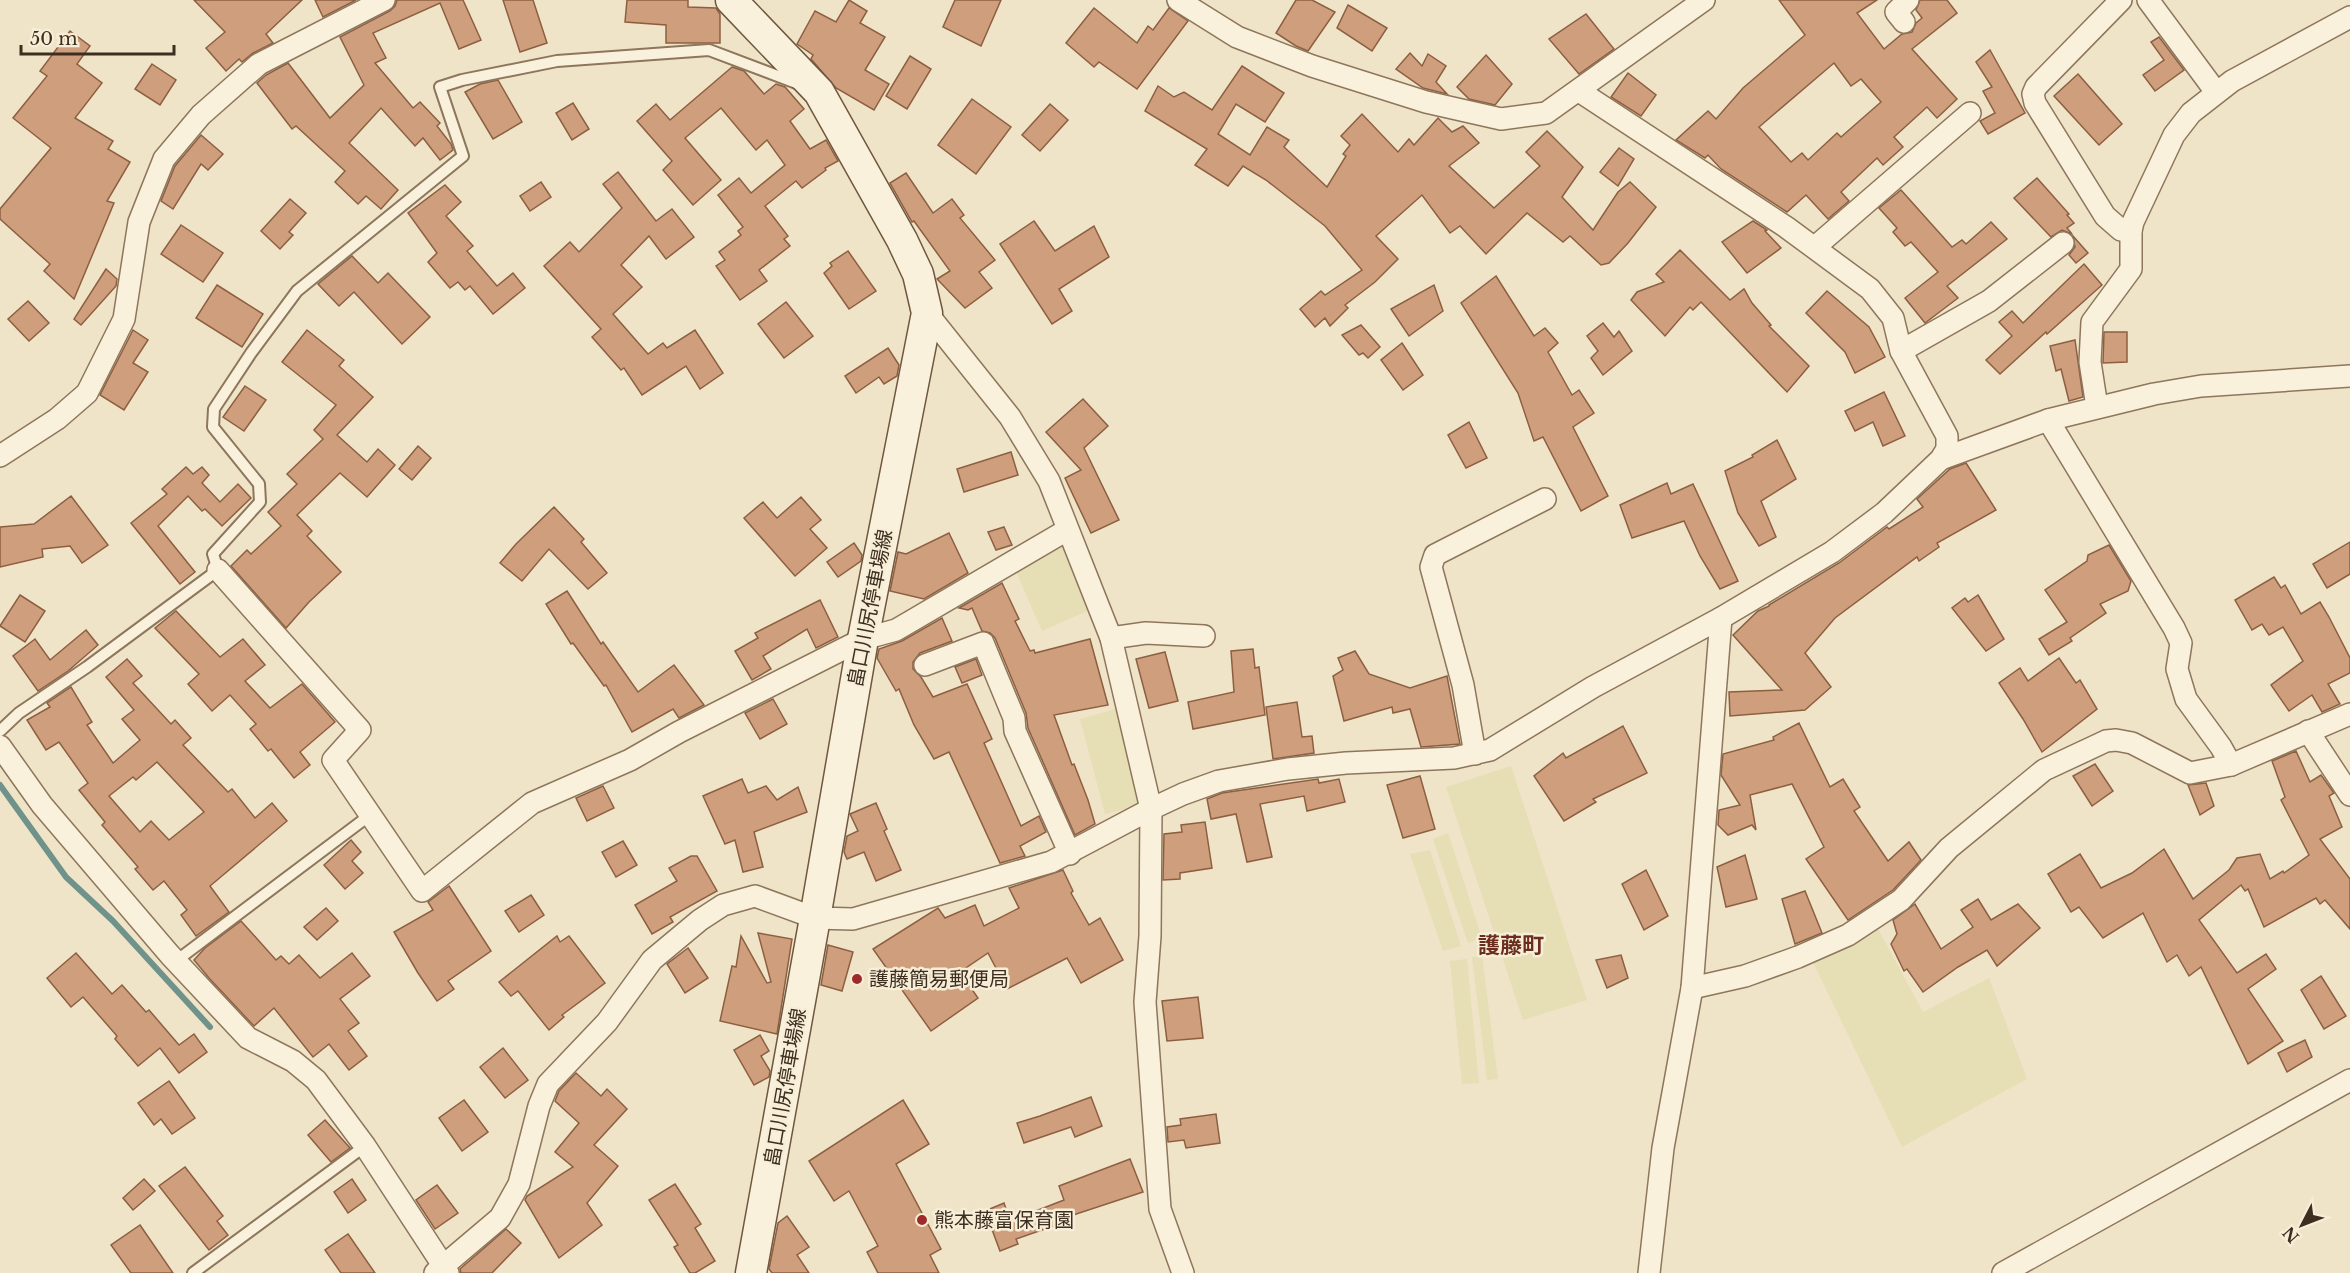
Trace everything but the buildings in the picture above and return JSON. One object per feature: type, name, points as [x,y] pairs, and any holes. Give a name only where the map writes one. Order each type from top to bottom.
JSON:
[{"type":"main road","name":"畠口川尻停車場線","points":[[731,0],[819,92],[902,240],[918,274],[927,313],[863,639],[751,1273]]},
{"type":"street","points":[[0,456],[57,420],[87,393],[124,319],[139,222],[164,159],[193,124],[259,64],[384,0]]},
{"type":"street","points":[[1178,0],[1237,37],[1312,66],[1426,102],[1501,119],[1546,113],[1704,0]]},
{"type":"street","points":[[1904,22],[1896,12],[1908,0]]},
{"type":"street","points":[[2121,0],[2036,87],[2033,94],[2105,216],[2121,230],[2131,231]]},
{"type":"street","points":[[2148,0],[2216,92]]},
{"type":"street","points":[[2097,407],[2090,362],[2091,322],[2131,269],[2131,231],[2137,212],[2174,135],[2190,113],[2216,92],[2350,17]]},
{"type":"street","points":[[0,746],[42,805],[176,962],[248,1038],[293,1060],[316,1080],[365,1146],[442,1271],[500,1218],[519,1185],[548,1084],[607,1022],[652,960],[700,920],[723,905],[755,896],[815,918],[853,919],[1052,862],[1151,809],[1219,781],[1288,769],[1346,763],[1454,758],[1490,750],[1593,687],[1721,618],[1832,552],[1884,513],[1941,459],[1947,449],[1947,436],[1900,351],[1893,318],[1870,289],[1815,247],[1579,91]]},
{"type":"street","points":[[1815,247],[1970,113]]},
{"type":"street","points":[[1900,351],[1989,301],[2063,243]]},
{"type":"street","points":[[927,313],[1010,417],[1049,481],[1111,638],[1151,809],[1150,936],[1146,1014],[1160,1209],[1182,1273]]},
{"type":"street","points":[[1941,459],[2048,420],[2097,407],[2201,386],[2350,376]]},
{"type":"street","points":[[2048,420],[2174,628],[2181,643],[2177,669],[2186,699],[2221,747],[2231,765]]},
{"type":"street","points":[[1475,753],[1463,686],[1431,567],[1432,559],[1435,555],[1545,499]]},
{"type":"street","points":[[218,570],[360,729],[333,760],[422,891],[532,803],[630,760],[679,732],[863,639],[896,630],[1067,530]]},
{"type":"street","points":[[1649,1273],[1663,1148],[1692,988],[1721,618]]},
{"type":"street","points":[[1111,638],[1146,633],[1204,636]]},
{"type":"street","points":[[925,664],[983,643],[1014,718],[1015,731],[1070,854]]},
{"type":"street","points":[[1692,988],[1745,976],[1798,957],[1848,935],[1901,900],[1949,848],[2044,770],[2106,741],[2132,743],[2190,773],[2231,765],[2350,714]]},
{"type":"street","points":[[2308,731],[2350,795]]},
{"type":"street","points":[[2003,1273],[2350,1080]]},
{"type":"lane","points":[[0,731],[19,713],[87,668],[218,570],[213,554],[260,502],[259,484],[213,427],[214,409],[251,353],[297,291],[463,156],[440,87],[462,80],[557,61],[709,50],[819,92]]},
{"type":"lane","points":[[176,962],[370,815]]},
{"type":"lane","points":[[193,1273],[365,1146]]},
{"type":"shaded area","points":[[1065,544],[1094,608],[1042,631],[1014,567]]},
{"type":"shaded area","points":[[1119,708],[1144,804],[1105,814],[1080,719]]},
{"type":"shaded area","points":[[1511,766],[1587,1000],[1523,1020],[1446,787]]},
{"type":"shaded area","points":[[1448,833],[1482,938],[1468,943],[1433,839]]},
{"type":"shaded area","points":[[1430,850],[1461,946],[1443,951],[1410,854]]},
{"type":"shaded area","points":[[1876,925],[1923,1012],[1989,978],[2027,1079],[1902,1147],[1812,960]]},
{"type":"shaded area","points":[[1482,956],[1498,1079],[1487,1080],[1472,957]]},
{"type":"shaded area","points":[[1467,959],[1479,1083],[1462,1084],[1450,961]]},
{"type":"waterway","points":[[0,785],[66,877],[113,921],[210,1027]]},
{"type":"place","name":"護藤簡易郵便局","points":[[857,979]]},
{"type":"place","name":"熊本藤富保育園","points":[[922,1220]]},
{"type":"district","name":"護藤町","points":[[1511,945]]}]
